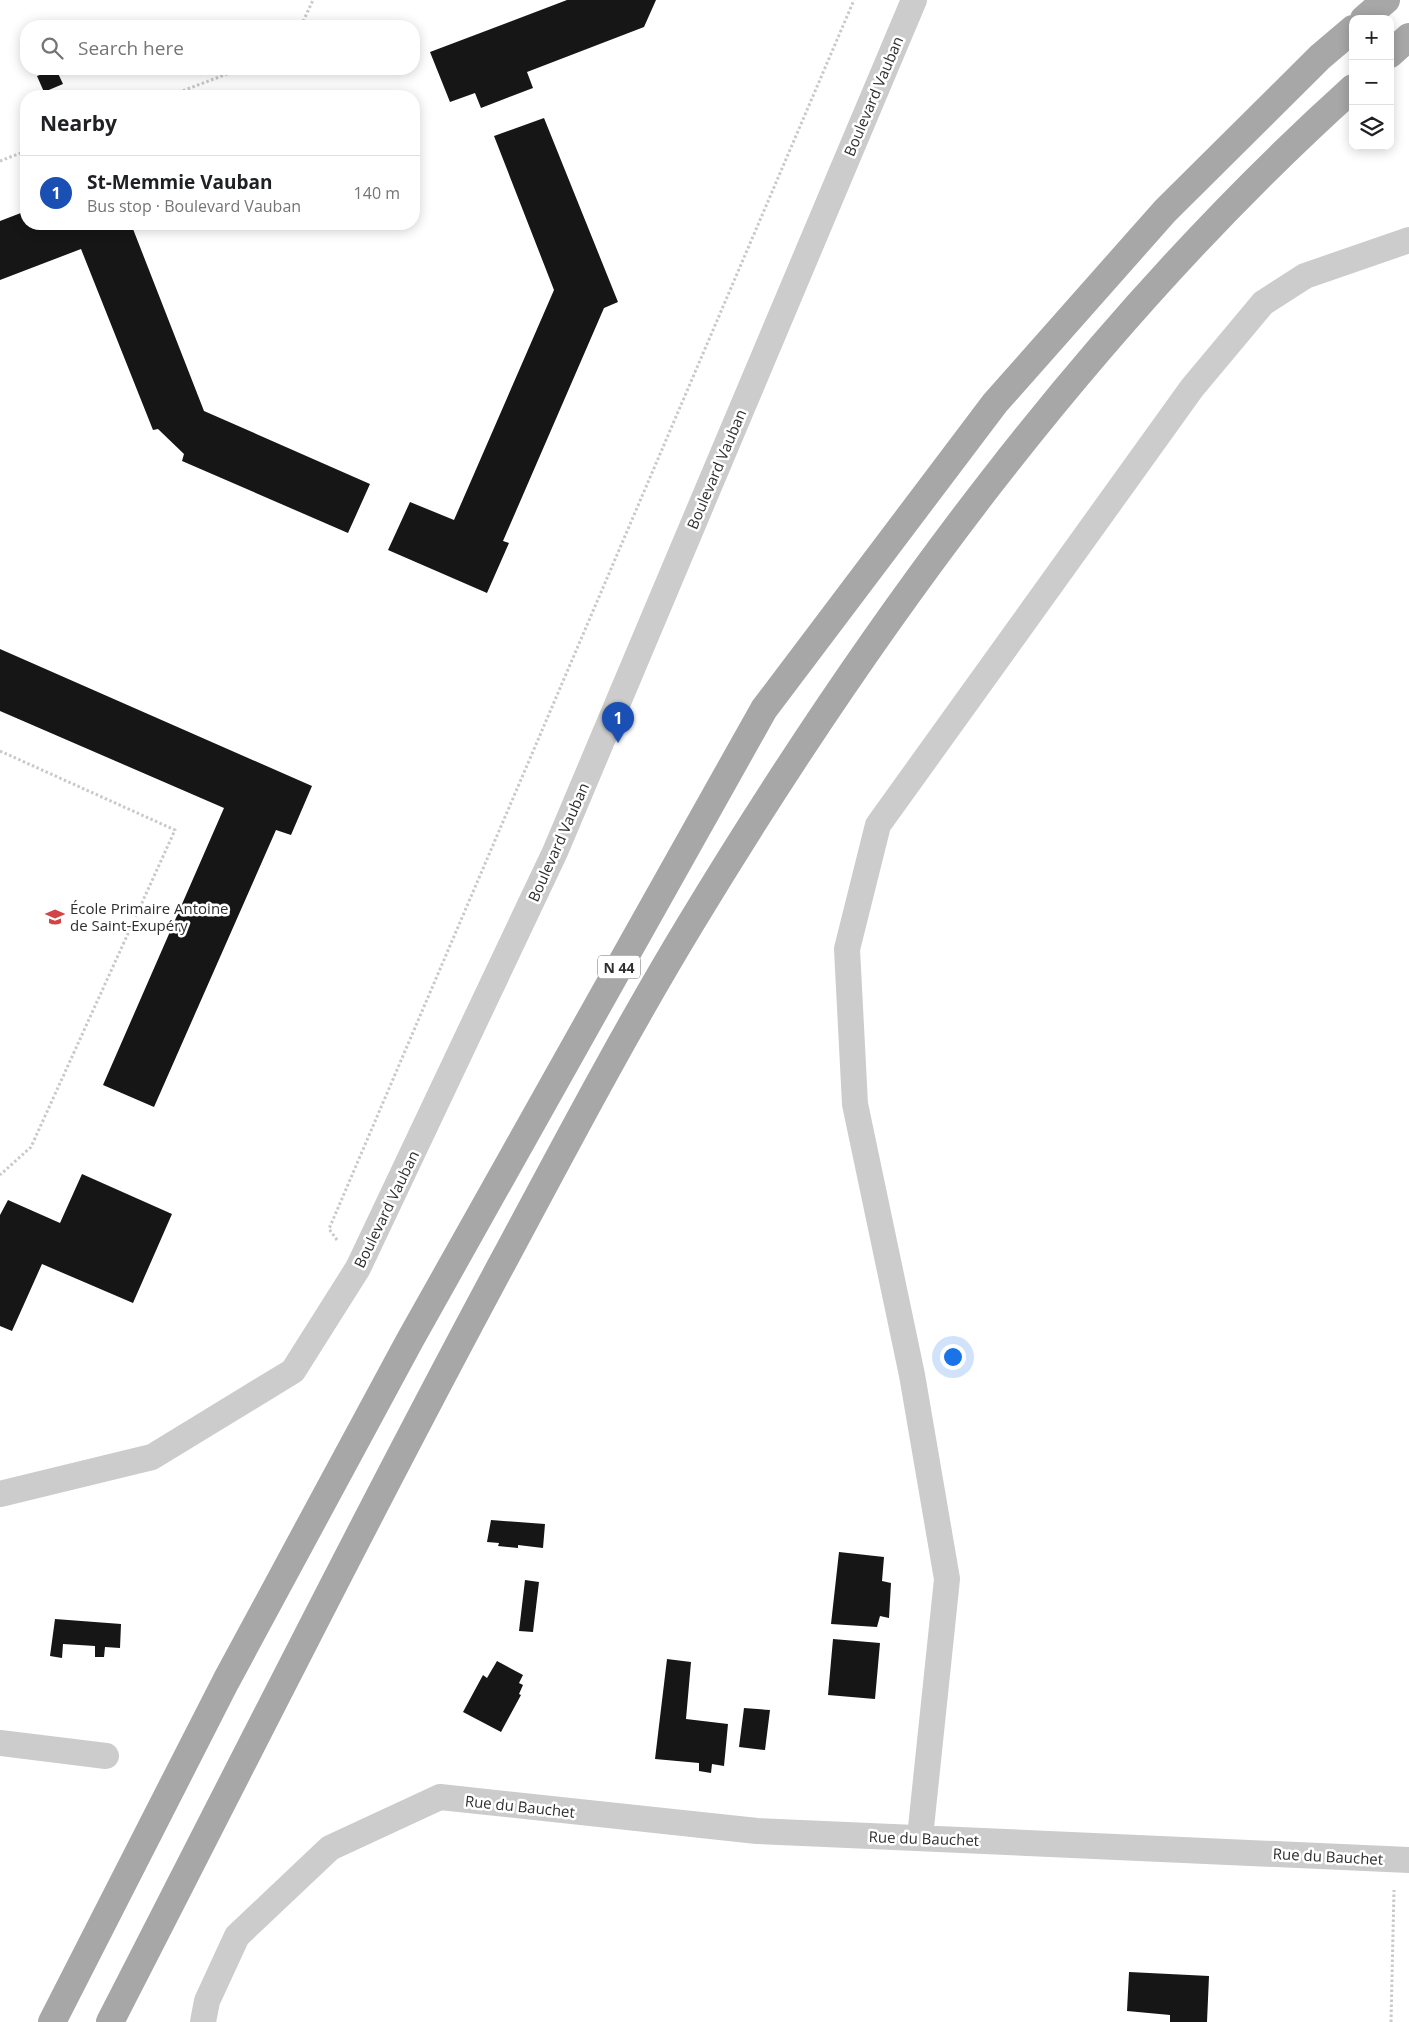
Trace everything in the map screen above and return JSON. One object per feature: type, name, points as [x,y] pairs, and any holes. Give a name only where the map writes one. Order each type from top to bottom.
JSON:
[{"type":"main road","points":[[1369,15],[1386,0]]},
{"type":"main road","name":"N 44","points":[[52,2022],[226,1680],[391,1375],[764,709],[995,403],[1165,211],[1320,57],[1349,32]]},
{"type":"main road","points":[[1394,51],[1409,38]]},
{"type":"main road","name":"N 44","points":[[110,2022],[439,1381],[577,1124],[689,927],[780,780],[888,621],[996,476],[1128,317],[1239,197],[1349,92]]},
{"type":"street","name":"Boulevard Vauban","points":[[0,1494],[152,1456],[293,1371],[358,1268],[555,852],[914,0]]},
{"type":"street","points":[[920,1837],[947,1579],[912,1375],[855,1104],[847,949],[878,825],[1192,388],[1263,303],[1305,276],[1409,240]]},
{"type":"street","points":[[0,1743],[106,1756]]},
{"type":"street","name":"Rue du Bauchet","points":[[203,2022],[206,2001],[236,1936],[330,1848],[440,1797],[757,1831],[1402,1860]]},
{"type":"path","points":[[304,20],[313,0]]},
{"type":"path","points":[[358,1268],[329,1229],[854,0]]},
{"type":"path","points":[[185,90],[224,75]]},
{"type":"path","points":[[0,162],[20,154]]},
{"type":"path","points":[[0,751],[175,830],[31,1147],[0,1175]]},
{"type":"path","points":[[1391,2022],[1402,1860]]},
{"type":"building","points":[[567,0],[656,0],[644,27],[527,72],[533,88],[481,108],[475,93],[450,102],[430,52]]},
{"type":"building","points":[[59,75],[63,84],[49,90],[43,90],[37,76]]},
{"type":"building","points":[[544,118],[618,302],[604,308],[503,541],[509,543],[487,593],[388,550],[410,502],[454,520],[554,290],[494,136]]},
{"type":"building","points":[[20,213],[20,230],[133,230],[204,411],[370,484],[348,533],[182,461],[184,454],[158,429],[153,430],[81,249],[0,280],[0,221]]},
{"type":"building","points":[[0,649],[312,786],[291,835],[276,830],[154,1107],[103,1085],[224,808],[0,711]]},
{"type":"building","points":[[82,1174],[172,1214],[133,1303],[42,1264],[12,1331],[0,1326],[0,1215],[8,1200],[60,1223]]},
{"type":"building","points":[[491,1520],[545,1524],[543,1548],[518,1545],[518,1548],[498,1546],[499,1543],[487,1542]]},
{"type":"building","points":[[839,1552],[884,1557],[882,1581],[891,1583],[889,1618],[880,1616],[877,1627],[831,1624]]},
{"type":"building","points":[[525,1580],[539,1582],[533,1632],[519,1631]]},
{"type":"building","points":[[55,1619],[121,1624],[120,1648],[105,1647],[104,1657],[95,1657],[95,1646],[63,1644],[62,1658],[50,1656]]},
{"type":"building","points":[[833,1639],[880,1643],[875,1699],[828,1695]]},
{"type":"building","points":[[667,1659],[691,1662],[686,1719],[728,1724],[724,1766],[712,1764],[711,1773],[699,1771],[699,1763],[655,1759]]},
{"type":"building","points":[[497,1661],[523,1675],[519,1683],[523,1685],[519,1694],[521,1695],[501,1732],[463,1712],[483,1675],[487,1678]]},
{"type":"building","points":[[744,1708],[770,1710],[765,1750],[739,1747]]},
{"type":"building","points":[[1129,1972],[1209,1976],[1207,2022],[1170,2022],[1170,2015],[1127,2011]]},
{"type":"place","name":"St-Memmie Vauban","points":[[618,743]]},
{"type":"place","name":"École Primaire Antoine de Saint-Exupéry","points":[[55,917]]}]
